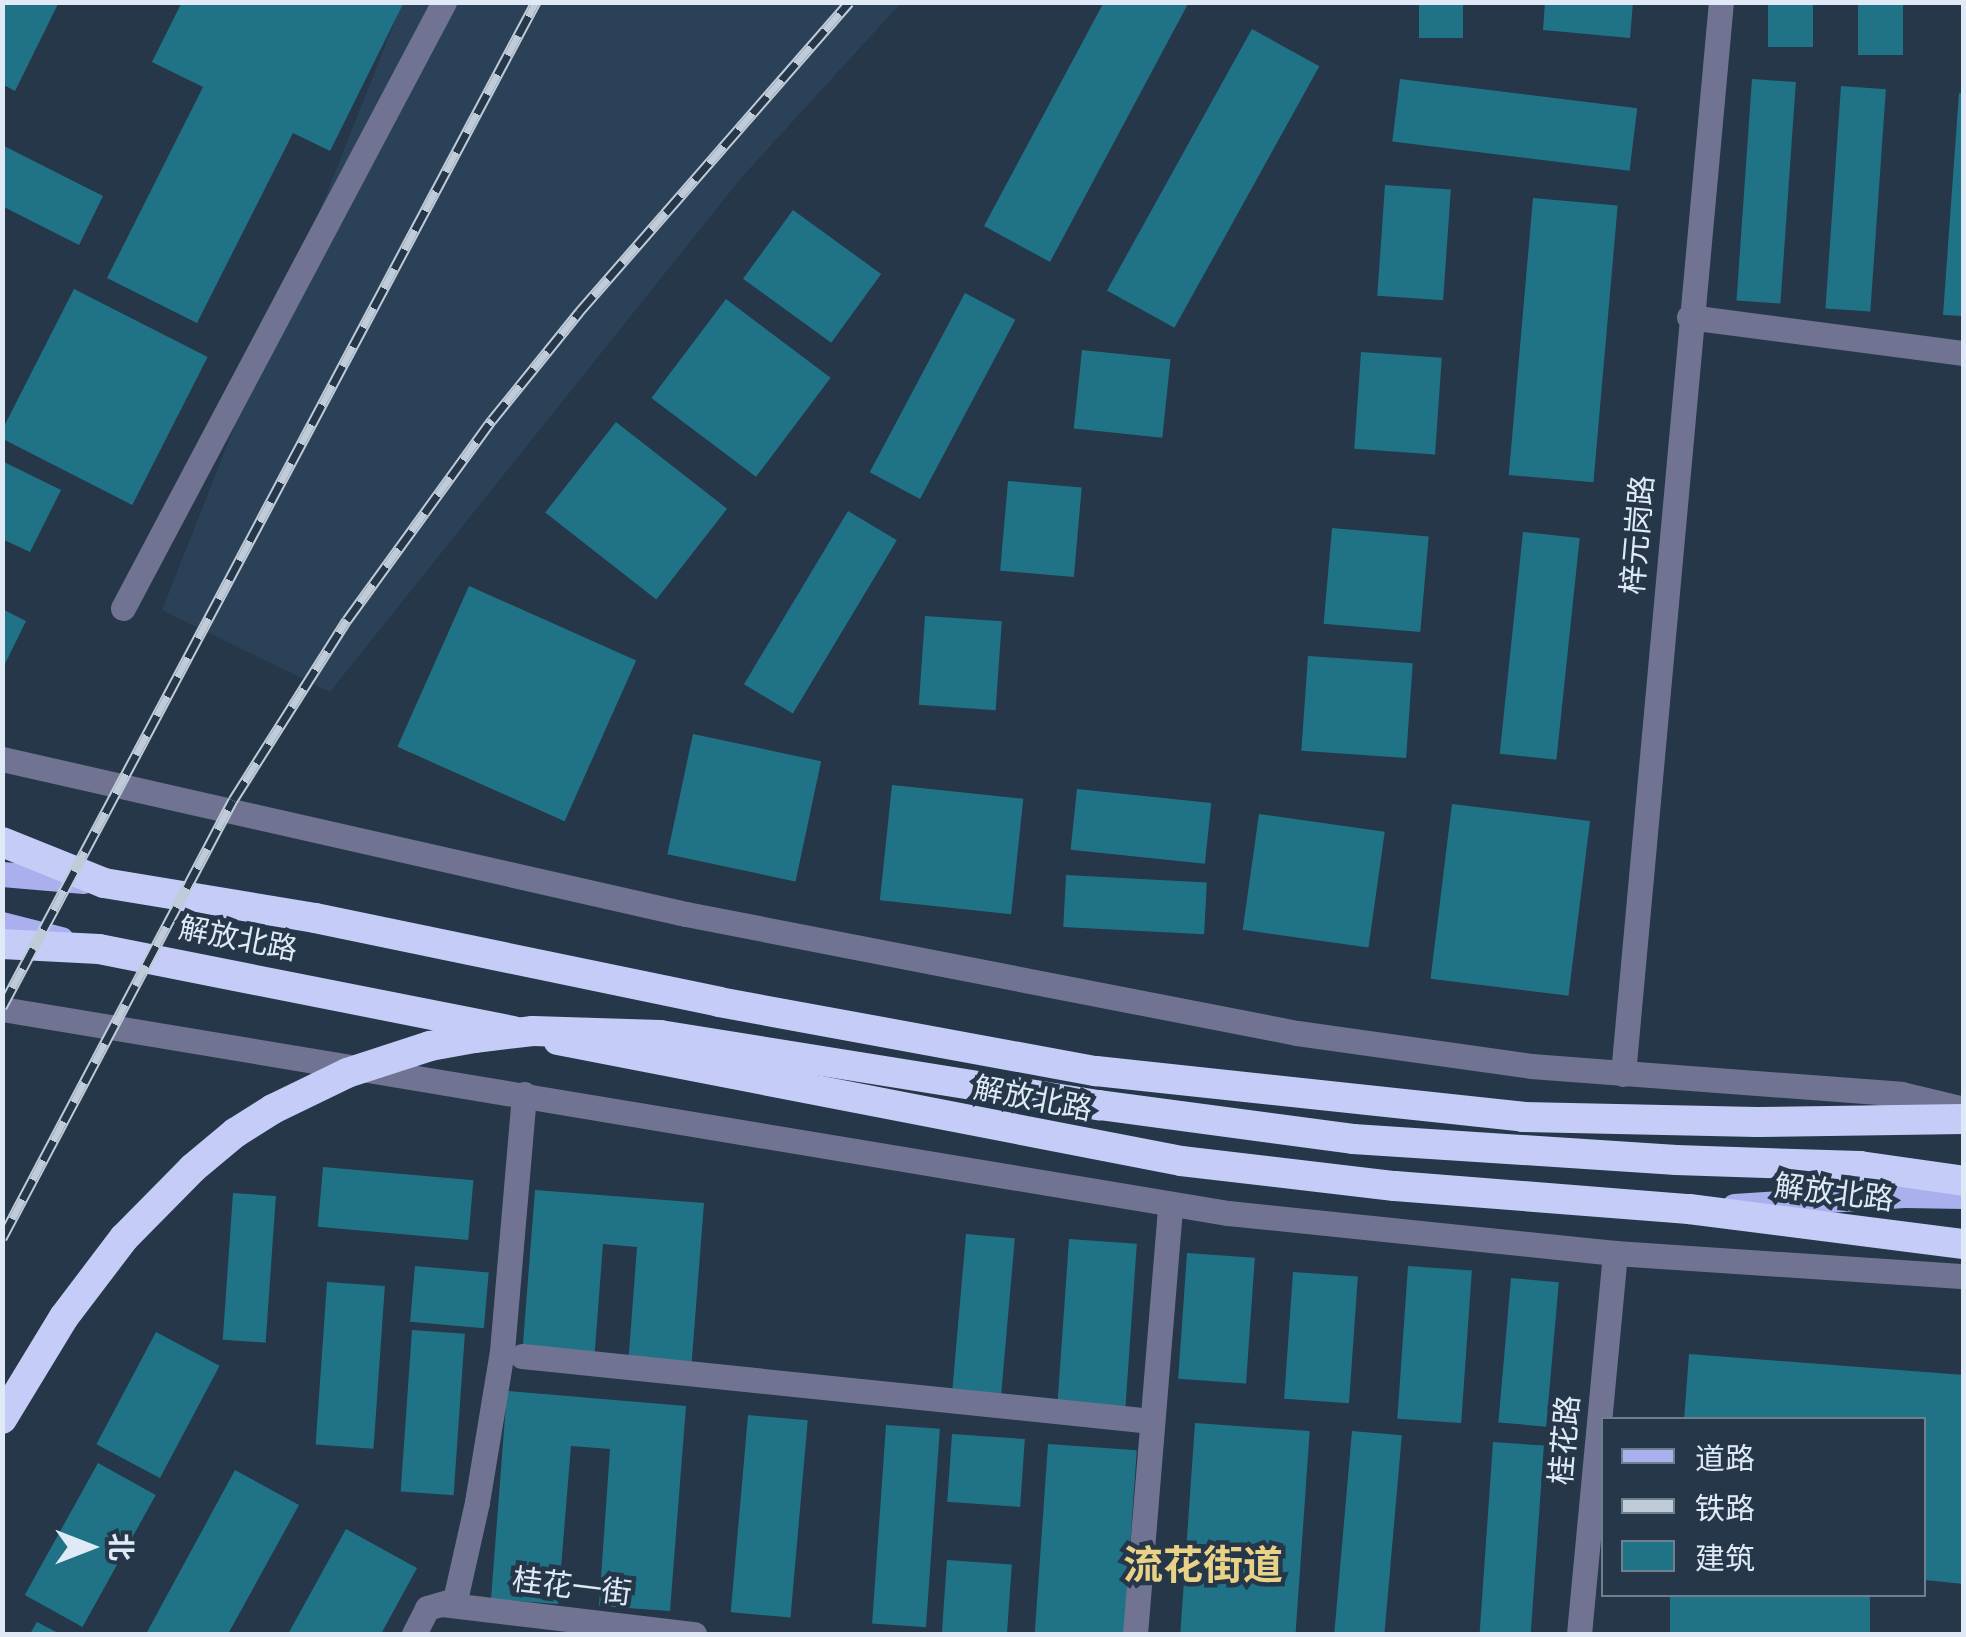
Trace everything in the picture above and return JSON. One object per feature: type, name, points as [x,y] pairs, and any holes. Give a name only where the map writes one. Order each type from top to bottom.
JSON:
[{"type":"highway","name":"解放北路","points":[[2,842],[104,882],[316,918],[919,1040],[1183,1082],[1523,1116],[1757,1122],[1964,1119]]},
{"type":"highway","name":"解放北路","points":[[2,944],[99,949],[1098,1148],[1395,1186],[1689,1210],[1964,1244]]},
{"type":"highway","points":[[2,1419],[64,1316],[124,1238],[157,1202],[235,1134],[273,1109],[348,1073],[430,1046],[474,1038],[533,1031],[660,1035],[1119,1108],[1353,1139],[1964,1174]]},
{"type":"highway","points":[[1860,1166],[1964,1182]]},
{"type":"main road","name":"解放北路","points":[[2,874],[104,882]]},
{"type":"main road","name":"解放北路","points":[[2,924],[99,949]]},
{"type":"main road","points":[[1689,1210],[1904,1195],[1964,1196]]},
{"type":"street","points":[[123,608],[444,2]]},
{"type":"street","name":"梓元岗路","points":[[1623,1074],[1689,317],[1721,2]]},
{"type":"street","points":[[1689,317],[1964,353]]},
{"type":"street","points":[[2,759],[686,914],[1068,992],[1383,1048],[1623,1074],[1901,1094],[1964,1108]]},
{"type":"street","points":[[2,1009],[1170,1204],[1314,1224],[1615,1252],[1964,1276]]},
{"type":"street","points":[[414,1634],[427,1608],[455,1600],[502,1351],[524,1094]]},
{"type":"street","points":[[1136,1634],[1170,1204]]},
{"type":"street","name":"桂花路","points":[[1579,1634],[1615,1252]]},
{"type":"street","points":[[522,1356],[1152,1421]]},
{"type":"street","name":"桂花一街","points":[[442,1604],[694,1634]]},
{"type":"shaded area","points":[[402,3],[901,3],[742,177],[330,692],[162,610]]},
{"type":"building","points":[[2,2],[59,2],[15,91],[2,84]]},
{"type":"building","points":[[182,2],[404,2],[330,151],[293,133],[197,323],[107,278],[203,87],[152,62]]},
{"type":"building","points":[[1104,2],[1189,2],[1050,262],[984,226]]},
{"type":"building","points":[[1419,2],[1463,2],[1463,38],[1419,38]]},
{"type":"building","points":[[1545,2],[1633,2],[1630,38],[1543,30]]},
{"type":"building","points":[[1768,2],[1813,2],[1813,47],[1768,47]]},
{"type":"building","points":[[1858,2],[1903,2],[1903,55],[1858,55]]},
{"type":"building","points":[[1252,29],[1319,66],[1174,328],[1107,291]]},
{"type":"building","points":[[1400,79],[1637,108],[1630,171],[1392,142]]},
{"type":"building","points":[[1752,79],[1796,82],[1780,304],[1737,300]]},
{"type":"building","points":[[1841,86],[1886,89],[1870,312],[1825,308]]},
{"type":"building","points":[[1959,93],[1964,94],[1964,316],[1943,315]]},
{"type":"building","points":[[2,145],[103,196],[79,245],[2,206]]},
{"type":"building","points":[[1385,185],[1451,190],[1443,300],[1377,296]]},
{"type":"building","points":[[1533,198],[1618,205],[1593,482],[1509,475]]},
{"type":"building","points":[[793,210],[881,274],[831,343],[743,279]]},
{"type":"building","points":[[74,289],[208,357],[132,505],[2,439],[2,430]]},
{"type":"building","points":[[965,293],[1015,320],[920,499],[870,472]]},
{"type":"building","points":[[726,299],[831,378],[756,477],[651,398]]},
{"type":"building","points":[[1082,350],[1171,359],[1162,438],[1074,429]]},
{"type":"building","points":[[1361,352],[1442,358],[1435,454],[1354,449]]},
{"type":"building","points":[[616,422],[727,509],[656,599],[545,513]]},
{"type":"building","points":[[2,461],[61,490],[30,552],[2,539]]},
{"type":"building","points":[[1008,481],[1082,487],[1074,577],[1000,571]]},
{"type":"building","points":[[848,511],[897,540],[793,714],[744,684]]},
{"type":"building","points":[[1332,528],[1429,536],[1420,632],[1324,624]]},
{"type":"building","points":[[1523,532],[1580,538],[1556,760],[1500,754]]},
{"type":"building","points":[[469,586],[636,660],[565,821],[397,747]]},
{"type":"building","points":[[2,609],[26,621],[2,670]]},
{"type":"building","points":[[925,616],[1002,621],[996,710],[919,705]]},
{"type":"building","points":[[1308,656],[1413,663],[1406,758],[1301,751]]},
{"type":"building","points":[[693,734],[821,761],[796,882],[667,854]]},
{"type":"building","points":[[892,785],[1023,799],[1011,914],[880,900]]},
{"type":"building","points":[[1077,789],[1211,803],[1205,864],[1071,850]]},
{"type":"building","points":[[1452,804],[1590,821],[1569,996],[1431,979]]},
{"type":"building","points":[[1259,814],[1385,832],[1368,948],[1243,930]]},
{"type":"building","points":[[1066,875],[1207,882],[1204,934],[1063,927]]},
{"type":"building","points":[[323,1167],[473,1180],[468,1240],[318,1227]]},
{"type":"building","points":[[535,1190],[704,1203],[691,1371],[628,1366],[637,1247],[603,1244],[594,1362],[522,1356]]},
{"type":"building","points":[[233,1193],[276,1196],[266,1343],[223,1340]]},
{"type":"building","points":[[966,1234],[1015,1238],[1001,1394],[952,1389]]},
{"type":"building","points":[[1069,1239],[1137,1244],[1125,1408],[1057,1404]]},
{"type":"building","points":[[1187,1253],[1255,1258],[1246,1383],[1178,1379]]},
{"type":"building","points":[[415,1266],[489,1272],[484,1328],[410,1322]]},
{"type":"building","points":[[1408,1266],[1472,1270],[1461,1423],[1397,1419]]},
{"type":"building","points":[[1293,1272],[1358,1277],[1349,1403],[1284,1399]]},
{"type":"building","points":[[1511,1278],[1559,1282],[1546,1427],[1498,1422]]},
{"type":"building","points":[[327,1282],[385,1286],[373,1449],[316,1445]]},
{"type":"building","points":[[412,1330],[465,1334],[454,1495],[401,1492]]},
{"type":"building","points":[[156,1332],[220,1366],[160,1478],[96,1444]]},
{"type":"building","points":[[1689,1354],[1964,1375],[1964,1584],[1926,1580],[1926,1417],[1684,1417]]},
{"type":"building","points":[[507,1391],[686,1406],[670,1611],[599,1606],[610,1449],[571,1446],[558,1604],[491,1599]]},
{"type":"building","points":[[748,1415],[808,1420],[791,1617],[731,1612]]},
{"type":"building","points":[[1195,1423],[1310,1431],[1296,1634],[1180,1634]]},
{"type":"building","points":[[886,1425],[940,1429],[926,1627],[872,1624]]},
{"type":"building","points":[[1352,1431],[1402,1435],[1384,1634],[1334,1634]]},
{"type":"building","points":[[952,1434],[1025,1439],[1020,1507],[947,1502]]},
{"type":"building","points":[[1493,1442],[1544,1446],[1531,1634],[1480,1634]]},
{"type":"building","points":[[1048,1444],[1137,1450],[1124,1634],[1035,1634]]},
{"type":"building","points":[[98,1463],[156,1495],[83,1627],[25,1595]]},
{"type":"building","points":[[235,1470],[299,1505],[228,1634],[146,1634]]},
{"type":"building","points":[[346,1529],[417,1568],[381,1634],[288,1634]]},
{"type":"building","points":[[947,1560],[1012,1565],[1007,1634],[942,1632]]},
{"type":"building","points":[[1670,1597],[1870,1597],[1870,1634],[1670,1634]]},
{"type":"building","points":[[37,1622],[60,1634],[30,1634]]},
{"type":"railway","points":[[2,1007],[536,2]]},
{"type":"railway","points":[[2,1238],[233,800],[347,620],[492,420],[579,312],[849,2]]},
{"type":"district","name":"流花街道","points":[[1203,1565]]}]
